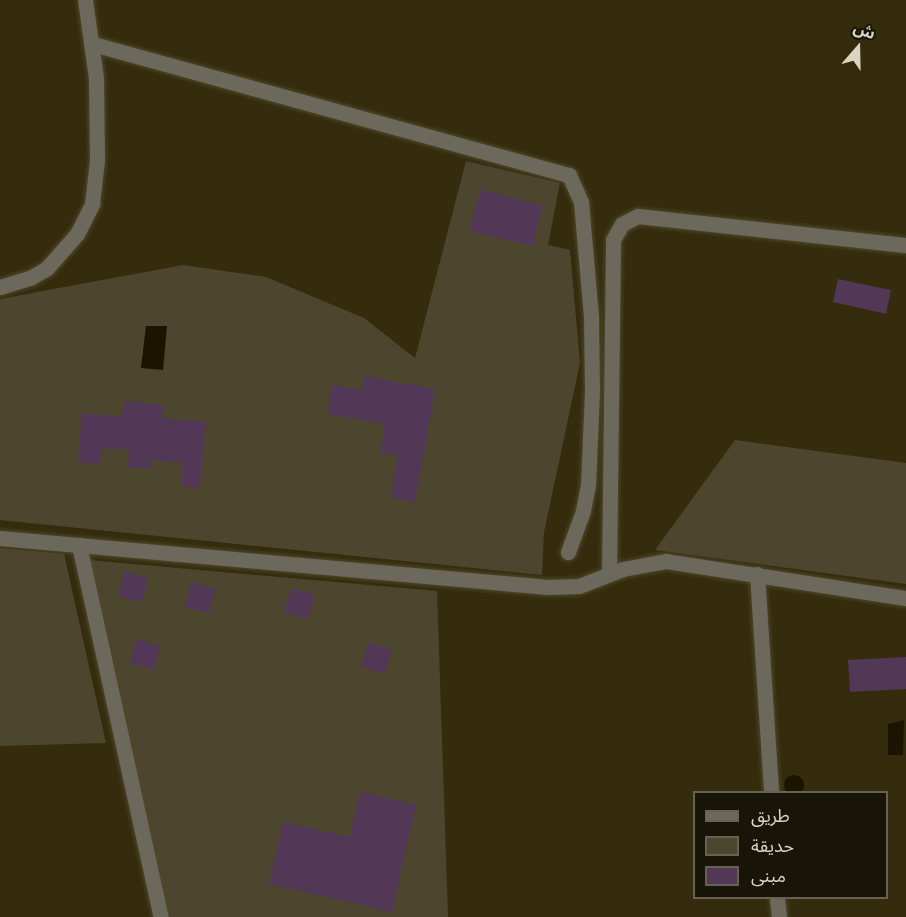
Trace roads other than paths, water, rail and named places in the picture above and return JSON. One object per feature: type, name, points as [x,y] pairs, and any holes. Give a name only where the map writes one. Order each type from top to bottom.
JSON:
[{"type":"street","points":[[0,287],[30,278],[46,268],[88,217],[95,190],[97,160],[93,44],[86,0]]},
{"type":"street","points":[[93,44],[569,175],[581,202],[591,316],[592,391],[588,485],[583,511],[568,552]]},
{"type":"street","points":[[609,574],[613,240],[622,224],[638,216],[906,245]]},
{"type":"street","points":[[0,538],[548,587],[579,586],[609,574],[666,561],[906,598]]},
{"type":"street","points":[[80,545],[161,917]]},
{"type":"street","points":[[757,574],[771,791]]},
{"type":"street","points":[[777,899],[779,917]]}]
